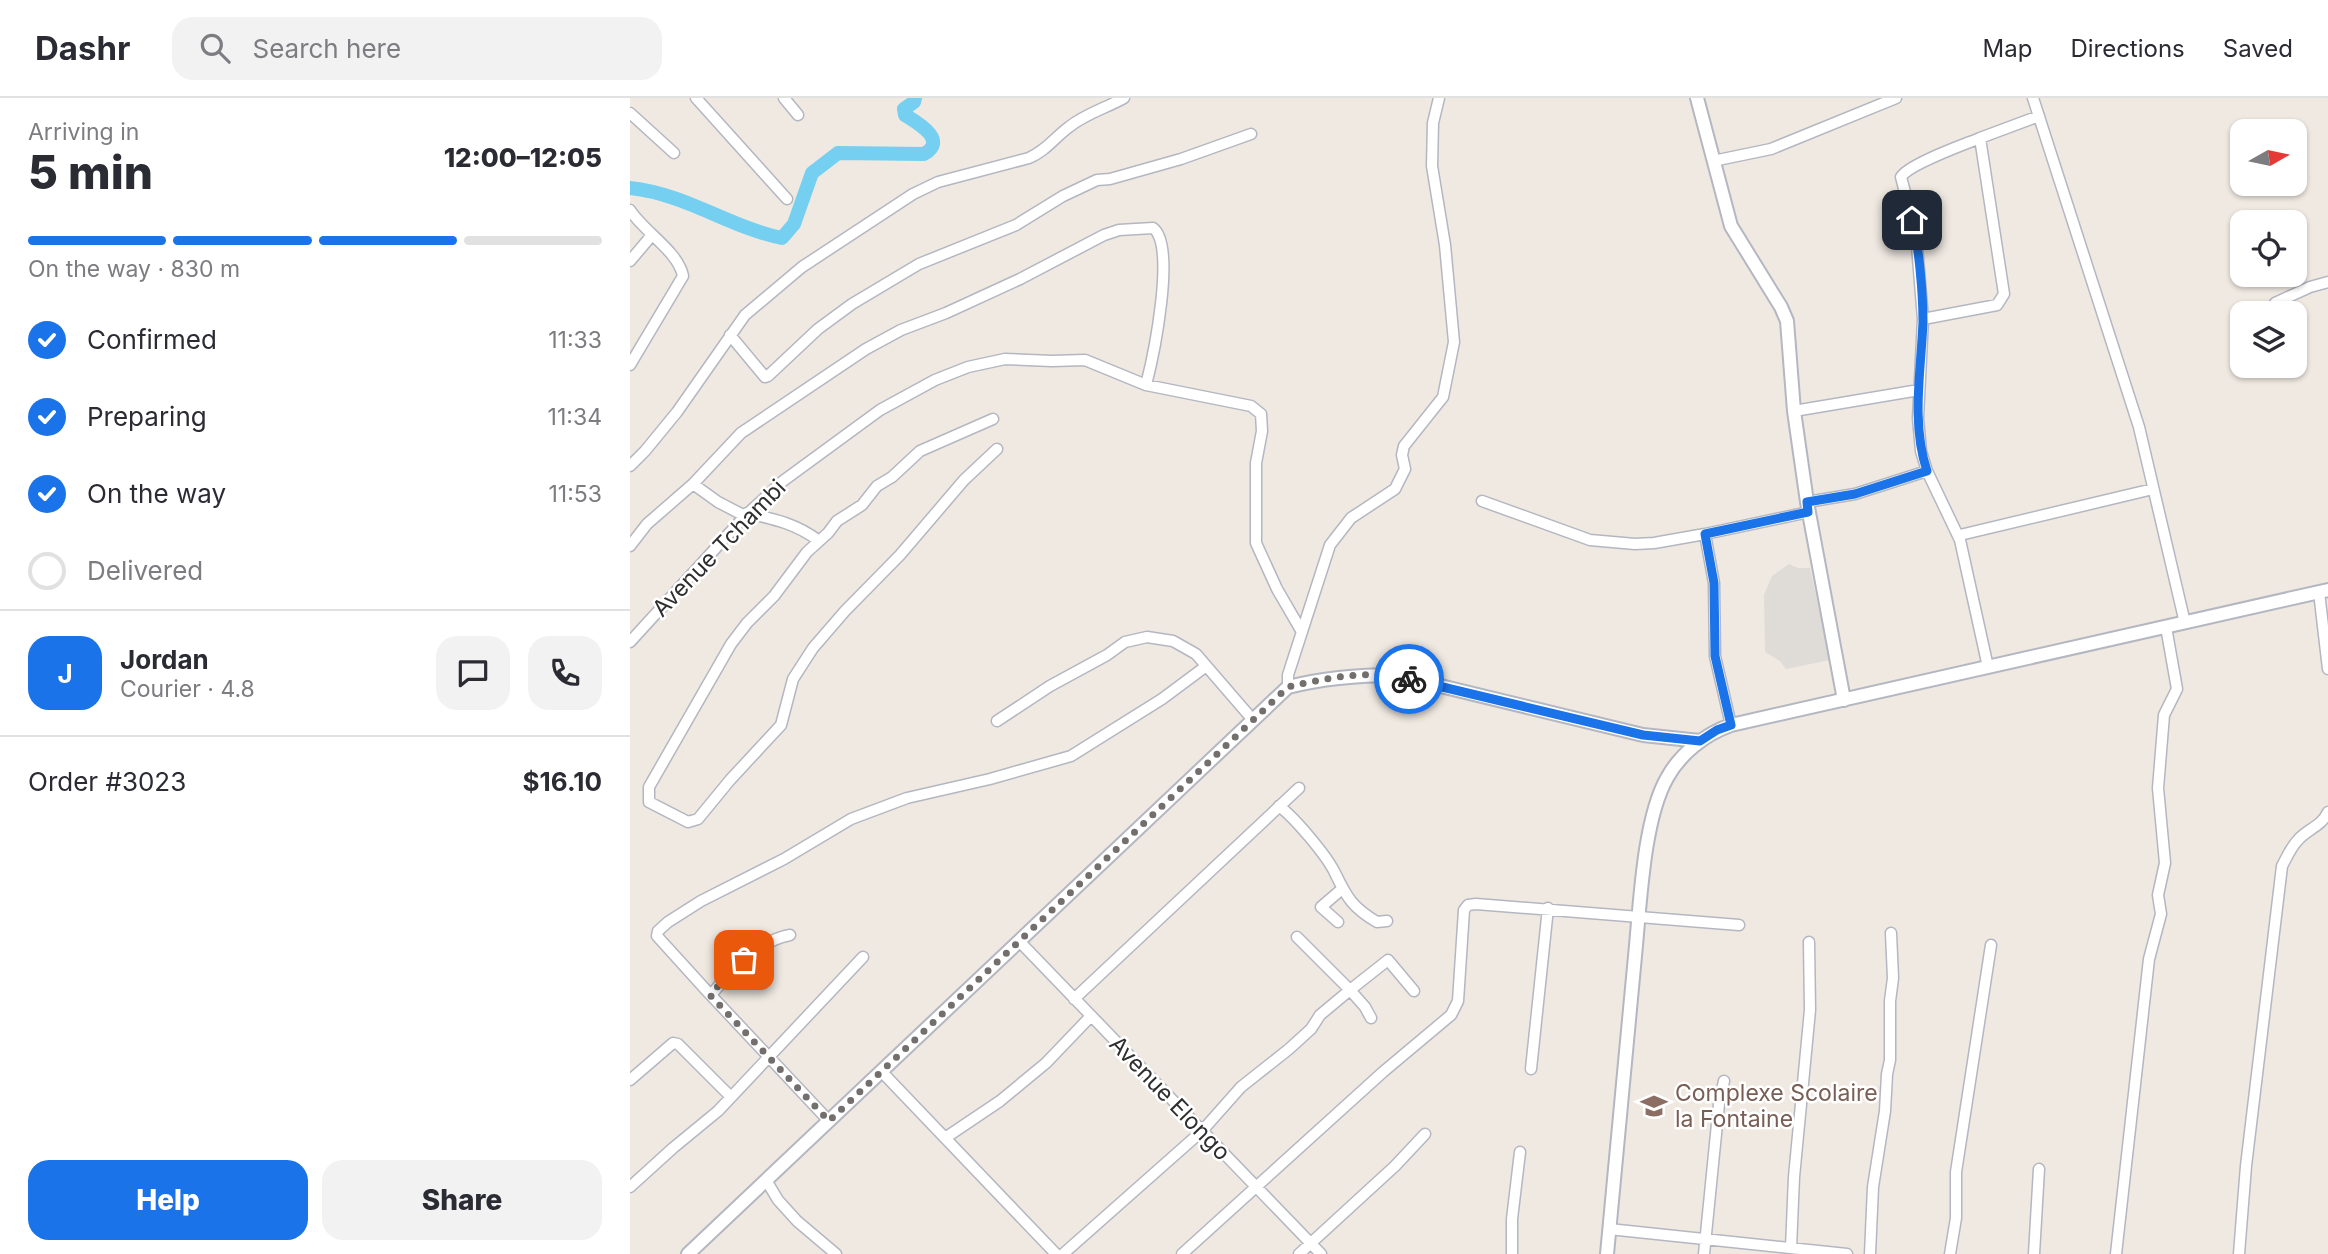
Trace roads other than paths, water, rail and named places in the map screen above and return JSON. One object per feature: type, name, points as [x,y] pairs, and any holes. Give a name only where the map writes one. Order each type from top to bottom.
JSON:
[{"type":"street","points":[[696,98],[786,199]]},
{"type":"street","points":[[785,98],[798,116]]},
{"type":"street","points":[[630,466],[677,412],[745,315],[802,268],[913,194],[938,182],[1030,158],[1040,153],[1082,118],[1124,98]]},
{"type":"street","points":[[1288,687],[1288,675],[1332,542],[1352,518],[1394,491],[1405,470],[1402,455],[1404,446],[1443,397],[1447,384],[1454,336],[1445,245],[1431,162],[1433,123],[1439,98]]},
{"type":"street","points":[[1697,98],[1731,226],[1787,321],[1794,411],[1808,507],[1844,700]]},
{"type":"street","points":[[1713,160],[1771,149],[1896,98]]},
{"type":"street","points":[[2033,98],[2139,427],[2185,623]]},
{"type":"street","points":[[630,113],[674,153]]},
{"type":"street","points":[[1988,667],[1960,540],[1927,471],[1922,451],[1918,418],[1923,319],[1916,234],[1901,177],[1916,165],[2039,116]]},
{"type":"street","points":[[730,335],[765,377],[768,376],[818,330],[852,304],[919,264],[1016,225],[1090,183],[1181,159],[1251,134]]},
{"type":"street","points":[[1923,319],[1997,305],[2004,294],[1980,138]]},
{"type":"street","points":[[630,210],[673,257],[684,276],[630,365]]},
{"type":"street","points":[[630,546],[648,524],[693,484],[741,433],[866,349],[901,330],[946,313],[1119,230],[1153,228],[1158,231],[1163,249],[1164,281],[1153,358],[1146,385]]},
{"type":"street","points":[[630,261],[653,235]]},
{"type":"street","points":[[2280,301],[2328,282]]},
{"type":"street","name":"Avenue Tchambi","points":[[630,642],[746,514],[783,481],[880,410],[935,380],[968,367],[1005,359],[1085,360],[1146,385],[1251,406],[1261,414],[1262,431],[1255,463],[1256,543],[1277,589],[1302,632]]},
{"type":"street","points":[[1794,411],[1919,390]]},
{"type":"street","points":[[993,419],[919,451],[892,477],[877,486],[857,509],[838,521],[807,552],[774,596],[747,623],[732,644],[649,788],[649,802],[688,822],[698,819],[780,725],[793,679],[813,648],[900,555],[964,480],[997,449]]},
{"type":"street","points":[[1482,501],[1590,540],[1654,543],[1705,534],[1808,507],[1927,471]]},
{"type":"street","points":[[693,484],[718,502],[746,514],[784,522],[804,530],[819,541]]},
{"type":"street","points":[[1960,535],[2153,489]]},
{"type":"street","points":[[1705,534],[1714,583],[1715,656],[1731,725]]},
{"type":"street","points":[[1607,1254],[1648,841],[1656,804],[1666,779],[1700,741],[1731,725],[2324,591],[2328,669]]},
{"type":"street","points":[[2116,1254],[2149,959],[2161,914],[2158,895],[2165,863],[2158,786],[2164,714],[2177,690],[2166,627]]},
{"type":"street","points":[[997,721],[1125,642],[1147,637],[1172,641],[1195,654],[1253,720]]},
{"type":"street","points":[[829,1121],[710,995],[657,936],[658,931],[701,901],[784,859],[851,819],[907,798],[990,779],[1071,756],[1162,699],[1205,667]]},
{"type":"street","points":[[688,1254],[1288,687],[1357,675],[1395,675],[1643,735],[1700,741]]},
{"type":"street","points":[[1074,999],[1299,788]]},
{"type":"street","points":[[1279,806],[1292,816],[1335,873],[1342,889],[1357,909],[1378,923],[1387,921]]},
{"type":"street","points":[[2239,1254],[2246,1166],[2282,866],[2297,841],[2306,832],[2314,830],[2328,812]]},
{"type":"street","points":[[1338,922],[1321,907],[1342,889]]},
{"type":"street","points":[[1182,1254],[1383,1072],[1451,1015],[1458,1002],[1464,910],[1468,905],[1548,908],[1739,925]]},
{"type":"street","points":[[1531,1069],[1548,908]]},
{"type":"street","points":[[1870,1254],[1874,1187],[1890,1060],[1893,978],[1891,933]]},
{"type":"street","points":[[710,995],[732,971],[757,950],[790,934]]},
{"type":"street","points":[[1297,937],[1350,990],[1371,1018]]},
{"type":"street","name":"Avenue Elongo","points":[[1019,941],[1321,1254]]},
{"type":"street","points":[[1791,1248],[1794,1177],[1810,1010],[1809,942]]},
{"type":"street","points":[[1950,1254],[1956,1223],[1956,1172],[1991,945]]},
{"type":"street","points":[[630,1187],[731,1097],[863,957]]},
{"type":"street","points":[[1063,1254],[1202,1131],[1241,1087],[1289,1049],[1311,1029],[1320,1016],[1388,960],[1414,991]]},
{"type":"street","points":[[945,1138],[1000,1101],[1046,1063],[1091,1016]]},
{"type":"street","points":[[630,1080],[673,1043],[678,1044],[731,1097]]},
{"type":"street","points":[[881,1071],[1056,1254]]},
{"type":"street","points":[[1704,1254],[1719,1104],[1724,1081]]},
{"type":"street","points":[[1298,1254],[1395,1166],[1425,1134]]},
{"type":"street","points":[[1512,1254],[1513,1212],[1520,1152]]},
{"type":"street","points":[[2034,1254],[2039,1169]]},
{"type":"street","points":[[766,1180],[778,1200],[797,1221],[836,1254]]},
{"type":"street","points":[[1609,1229],[1847,1254]]},
{"type":"waterway","points":[[630,188],[670,197],[782,238],[794,224],[812,173],[838,153],[924,154],[931,149],[932,137],[905,115],[904,109],[914,102],[915,98]]},
{"type":"place","name":"Complexe Scolaire la Fontaine","points":[[1654,1106]]}]
